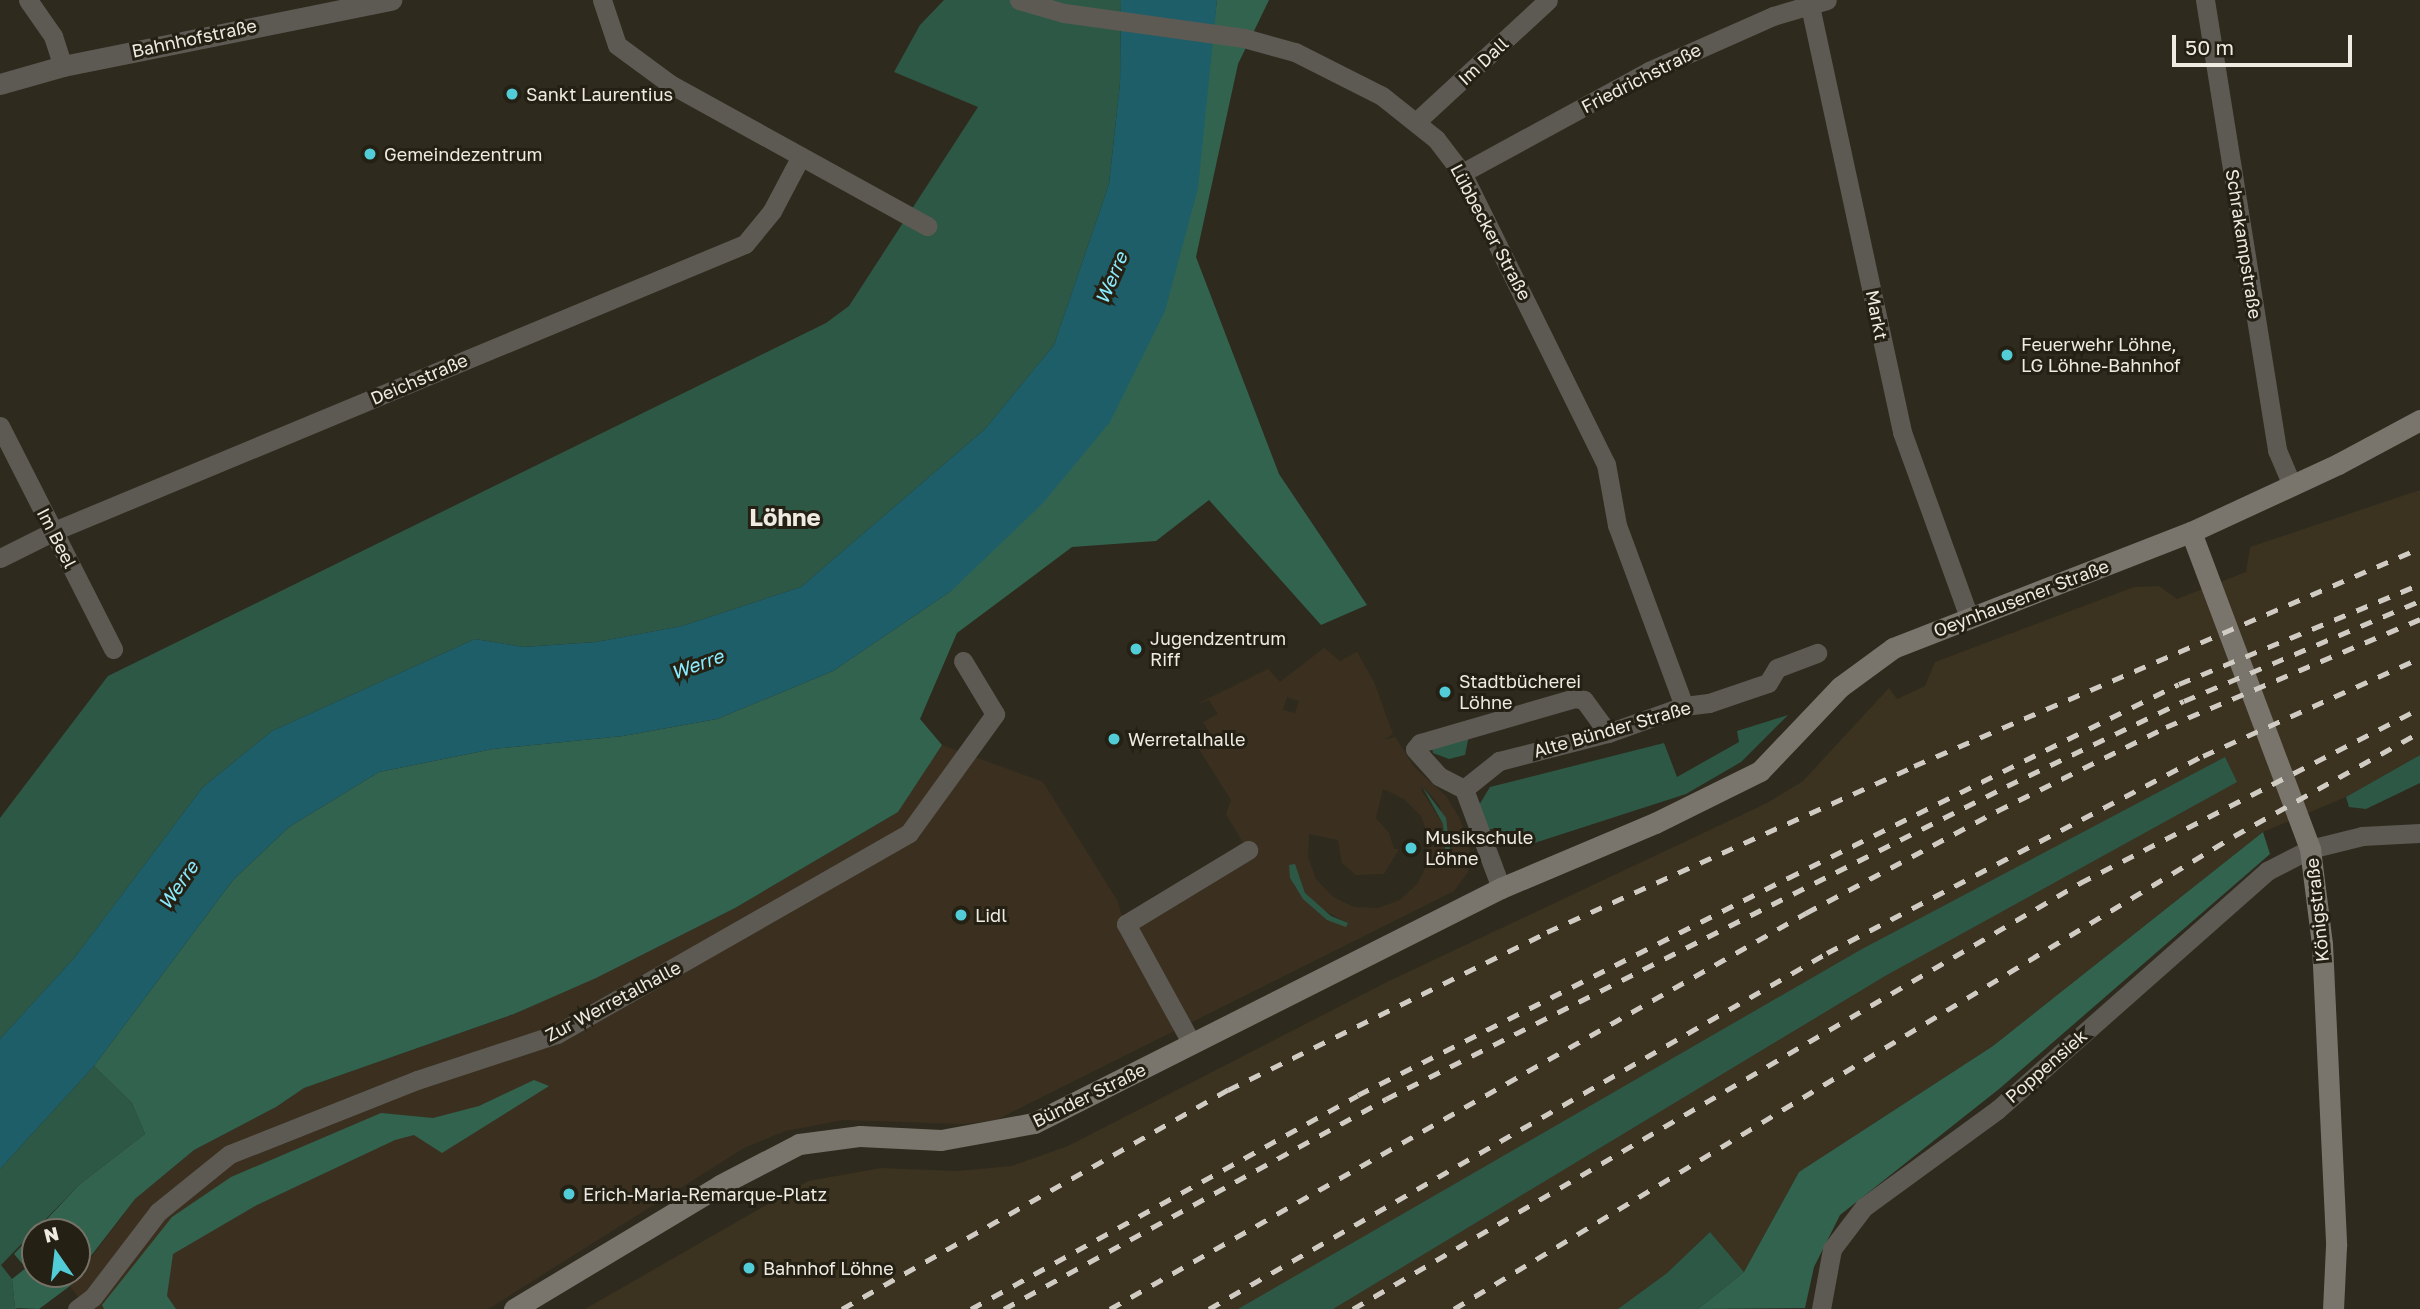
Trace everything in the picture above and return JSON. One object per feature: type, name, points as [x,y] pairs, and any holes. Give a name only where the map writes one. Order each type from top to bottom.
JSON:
[{"type":"main road","name":"Oeynhausener Straße","points":[[1655,822],[1760,771],[1863,666],[1893,648],[2191,532],[2292,486],[2420,419]]},
{"type":"main road","name":"Königstraße","points":[[2191,532],[2302,818],[2310,849],[2322,958],[2336,1246],[2333,1309]]},
{"type":"main road","name":"Bünder Straße","points":[[514,1309],[720,1185],[799,1144],[825,1138],[941,1140],[1000,1133],[1034,1124],[1502,888],[1655,822]]},
{"type":"street","points":[[28,0],[53,36],[63,66]]},
{"type":"street","name":"Bahnhofstraße","points":[[0,84],[63,66],[391,0]]},
{"type":"street","points":[[602,0],[617,46],[670,85],[927,226]]},
{"type":"street","name":"Lübbecker Straße","points":[[1019,0],[1064,13],[1244,38],[1295,52],[1382,96],[1417,121],[1462,173],[1606,464],[1617,525],[1684,706]]},
{"type":"street","name":"Im Dall","points":[[1417,121],[1548,0]]},
{"type":"street","name":"Schrakampstraße","points":[[2206,0],[2277,450],[2292,486]]},
{"type":"street","name":"Friedrichstraße","points":[[1462,173],[1649,71],[1773,16],[1818,3]]},
{"type":"street","name":"Markt","points":[[1818,3],[1902,432],[1969,617]]},
{"type":"street","name":"Deichstraße","points":[[0,558],[54,531],[745,244],[764,222],[800,158]]},
{"type":"street","name":"Im Beel","points":[[0,426],[113,649]]},
{"type":"street","name":"Alte Bünder Straße","points":[[1465,789],[1499,761],[1608,733],[1684,706],[1709,703],[1768,682],[1777,667],[1817,653]]},
{"type":"street","name":"Zur Werretalhalle","points":[[77,1309],[93,1297],[158,1212],[230,1154],[417,1080],[557,1034],[909,833],[995,714],[963,662]]},
{"type":"street","points":[[1502,888],[1465,789],[1439,776],[1415,749],[1420,743],[1575,698],[1584,700],[1608,733]]},
{"type":"street","name":"Poppensiek","points":[[1821,1309],[1832,1249],[1864,1208],[1997,1110],[2267,871],[2310,849],[2362,836],[2420,834]]},
{"type":"street","points":[[1192,1044],[1126,924],[1248,850]]},
{"type":"shaded area","points":[[2420,490],[2420,755],[2346,797],[2263,832],[1993,1046],[1799,1172],[1744,1272],[1710,1232],[1667,1273],[1618,1309],[585,1309],[808,1181],[881,1168],[957,1171],[1012,1166],[1068,1146],[1389,981],[1767,803],[1803,781],[1889,688],[1897,699],[1925,686],[1935,662],[2134,587],[2159,586],[2177,599],[2246,572],[2250,547]]},
{"type":"shaded area","points":[[1324,648],[1340,661],[1357,652],[1374,682],[1393,734],[1384,740],[1395,737],[1415,768],[1446,796],[1460,819],[1471,855],[1468,872],[1454,891],[996,1120],[964,1124],[843,1120],[785,1131],[744,1148],[488,1309],[87,1309],[71,1288],[91,1288],[91,1258],[135,1199],[194,1150],[276,1107],[304,1088],[515,1014],[735,908],[898,812],[942,745],[1043,782],[1117,900],[1126,930],[1251,856],[1226,814],[1231,800],[1197,746],[1212,737],[1203,722],[1218,714],[1209,700],[1195,705],[1268,669],[1280,682]],"holes":[[[1287,697],[1299,701],[1295,713],[1283,710]],[[1423,786],[1440,806],[1450,860],[1446,859],[1443,824],[1421,790]],[[1383,789],[1404,799],[1421,816],[1429,838],[1428,862],[1418,883],[1400,900],[1378,908],[1354,907],[1333,897],[1316,879],[1308,857],[1309,834],[1338,840],[1342,863],[1356,875],[1384,874],[1399,849],[1394,849],[1389,833],[1376,818]],[[1289,865],[1295,865],[1305,893],[1317,906],[1347,923],[1327,920],[1294,886]]]},
{"type":"green space","points":[[944,0],[1121,0],[1120,83],[1109,184],[1054,345],[985,429],[801,587],[682,626],[596,642],[523,647],[475,639],[272,731],[203,787],[75,957],[0,1039],[0,818],[108,676],[826,323],[849,306],[978,107],[894,72],[920,25]]},
{"type":"green space","points":[[1217,0],[1269,0],[1238,64],[1196,257],[1279,474],[1367,605],[1321,625],[1209,500],[1156,541],[1072,547],[957,633],[920,719],[942,745],[898,812],[735,908],[596,978],[514,1014],[304,1088],[276,1107],[194,1150],[135,1199],[91,1256],[91,1218],[48,1218],[80,1184],[145,1134],[132,1103],[94,1066],[233,880],[289,827],[379,772],[493,749],[623,736],[717,719],[833,671],[951,591],[1210,53]]},
{"type":"green space","points":[[1788,715],[1741,762],[1686,794],[1525,846],[1512,845],[1496,828],[1487,830],[1479,805],[1490,787],[1664,743],[1677,777],[1739,742],[1737,731]]},
{"type":"green space","points":[[1469,735],[1465,755],[1449,759],[1433,753],[1432,748]]},
{"type":"green space","points":[[2420,755],[2420,783],[2366,809],[2349,807],[2346,797]]},
{"type":"green space","points":[[2225,757],[2237,782],[1885,976],[1333,1309],[1238,1309],[1862,949]]},
{"type":"green space","points":[[1422,786],[1446,818],[1451,860],[1446,859],[1443,824]]},
{"type":"green space","points":[[2263,832],[2270,854],[1999,1089],[1840,1215],[1814,1267],[1805,1308],[1698,1309],[1744,1272],[1799,1172],[1993,1046]]},
{"type":"green space","points":[[1295,864],[1305,893],[1331,916],[1348,923],[1346,927],[1327,920],[1303,899],[1290,878],[1289,865]]},
{"type":"green space","points":[[94,1066],[132,1103],[145,1134],[80,1184],[47,1218],[21,1218],[21,1244],[1,1265],[12,1279],[15,1308],[19,1309],[0,1309],[0,1169]]},
{"type":"green space","points":[[534,1080],[549,1086],[442,1153],[414,1135],[395,1140],[257,1205],[173,1254],[167,1296],[176,1309],[104,1309],[102,1305],[172,1217],[231,1177],[381,1113],[433,1118],[479,1106]]},
{"type":"green space","points":[[1710,1232],[1744,1272],[1698,1309],[1618,1309],[1667,1273]]},
{"type":"green space","points":[[21,1247],[21,1262],[14,1254]]},
{"type":"green space","points":[[21,1272],[21,1288],[67,1288],[39,1309],[15,1308],[12,1279]]},
{"type":"water","name":"Werre","points":[[1121,0],[1217,0],[1198,188],[1165,311],[1110,422],[1043,503],[951,591],[833,671],[717,719],[623,736],[493,749],[379,772],[289,827],[233,880],[94,1066],[0,1169],[0,1039],[75,957],[203,787],[272,731],[475,639],[523,647],[596,642],[682,626],[801,587],[985,429],[1054,345],[1109,184],[1120,83]]},
{"type":"railway","points":[[842,1309],[1228,1090],[1547,932],[1914,766],[2420,548]]},
{"type":"railway","points":[[971,1309],[1358,1095],[1788,878],[2179,684],[2420,584]]},
{"type":"railway","points":[[1004,1309],[1386,1099],[2007,786],[2184,701],[2420,601]]},
{"type":"railway","points":[[1110,1309],[1806,913],[1997,811],[2166,727],[2420,619]]},
{"type":"railway","points":[[1209,1309],[1827,953],[2203,756],[2420,658]]},
{"type":"railway","points":[[1353,1309],[2080,883],[2420,708]]},
{"type":"railway","points":[[1454,1309],[2234,836],[2420,732]]},
{"type":"place","name":"Sankt Laurentius","points":[[512,94]]},
{"type":"place","name":"Gemeindezentrum","points":[[370,154]]},
{"type":"place","name":"Feuerwehr Löhne, LG Löhne-Bahnhof","points":[[2007,355]]},
{"type":"place","name":"Jugendzentrum Riff","points":[[1136,649]]},
{"type":"place","name":"Stadtbücherei Löhne","points":[[1445,692]]},
{"type":"place","name":"Werretalhalle","points":[[1114,739]]},
{"type":"place","name":"Musikschule Löhne","points":[[1411,848]]},
{"type":"place","name":"Lidl","points":[[961,915]]},
{"type":"place","name":"Erich-Maria-Remarque-Platz","points":[[569,1194]]},
{"type":"place","name":"Bahnhof Löhne","points":[[749,1268]]},
{"type":"district","name":"Löhne","points":[[785,517]]}]
